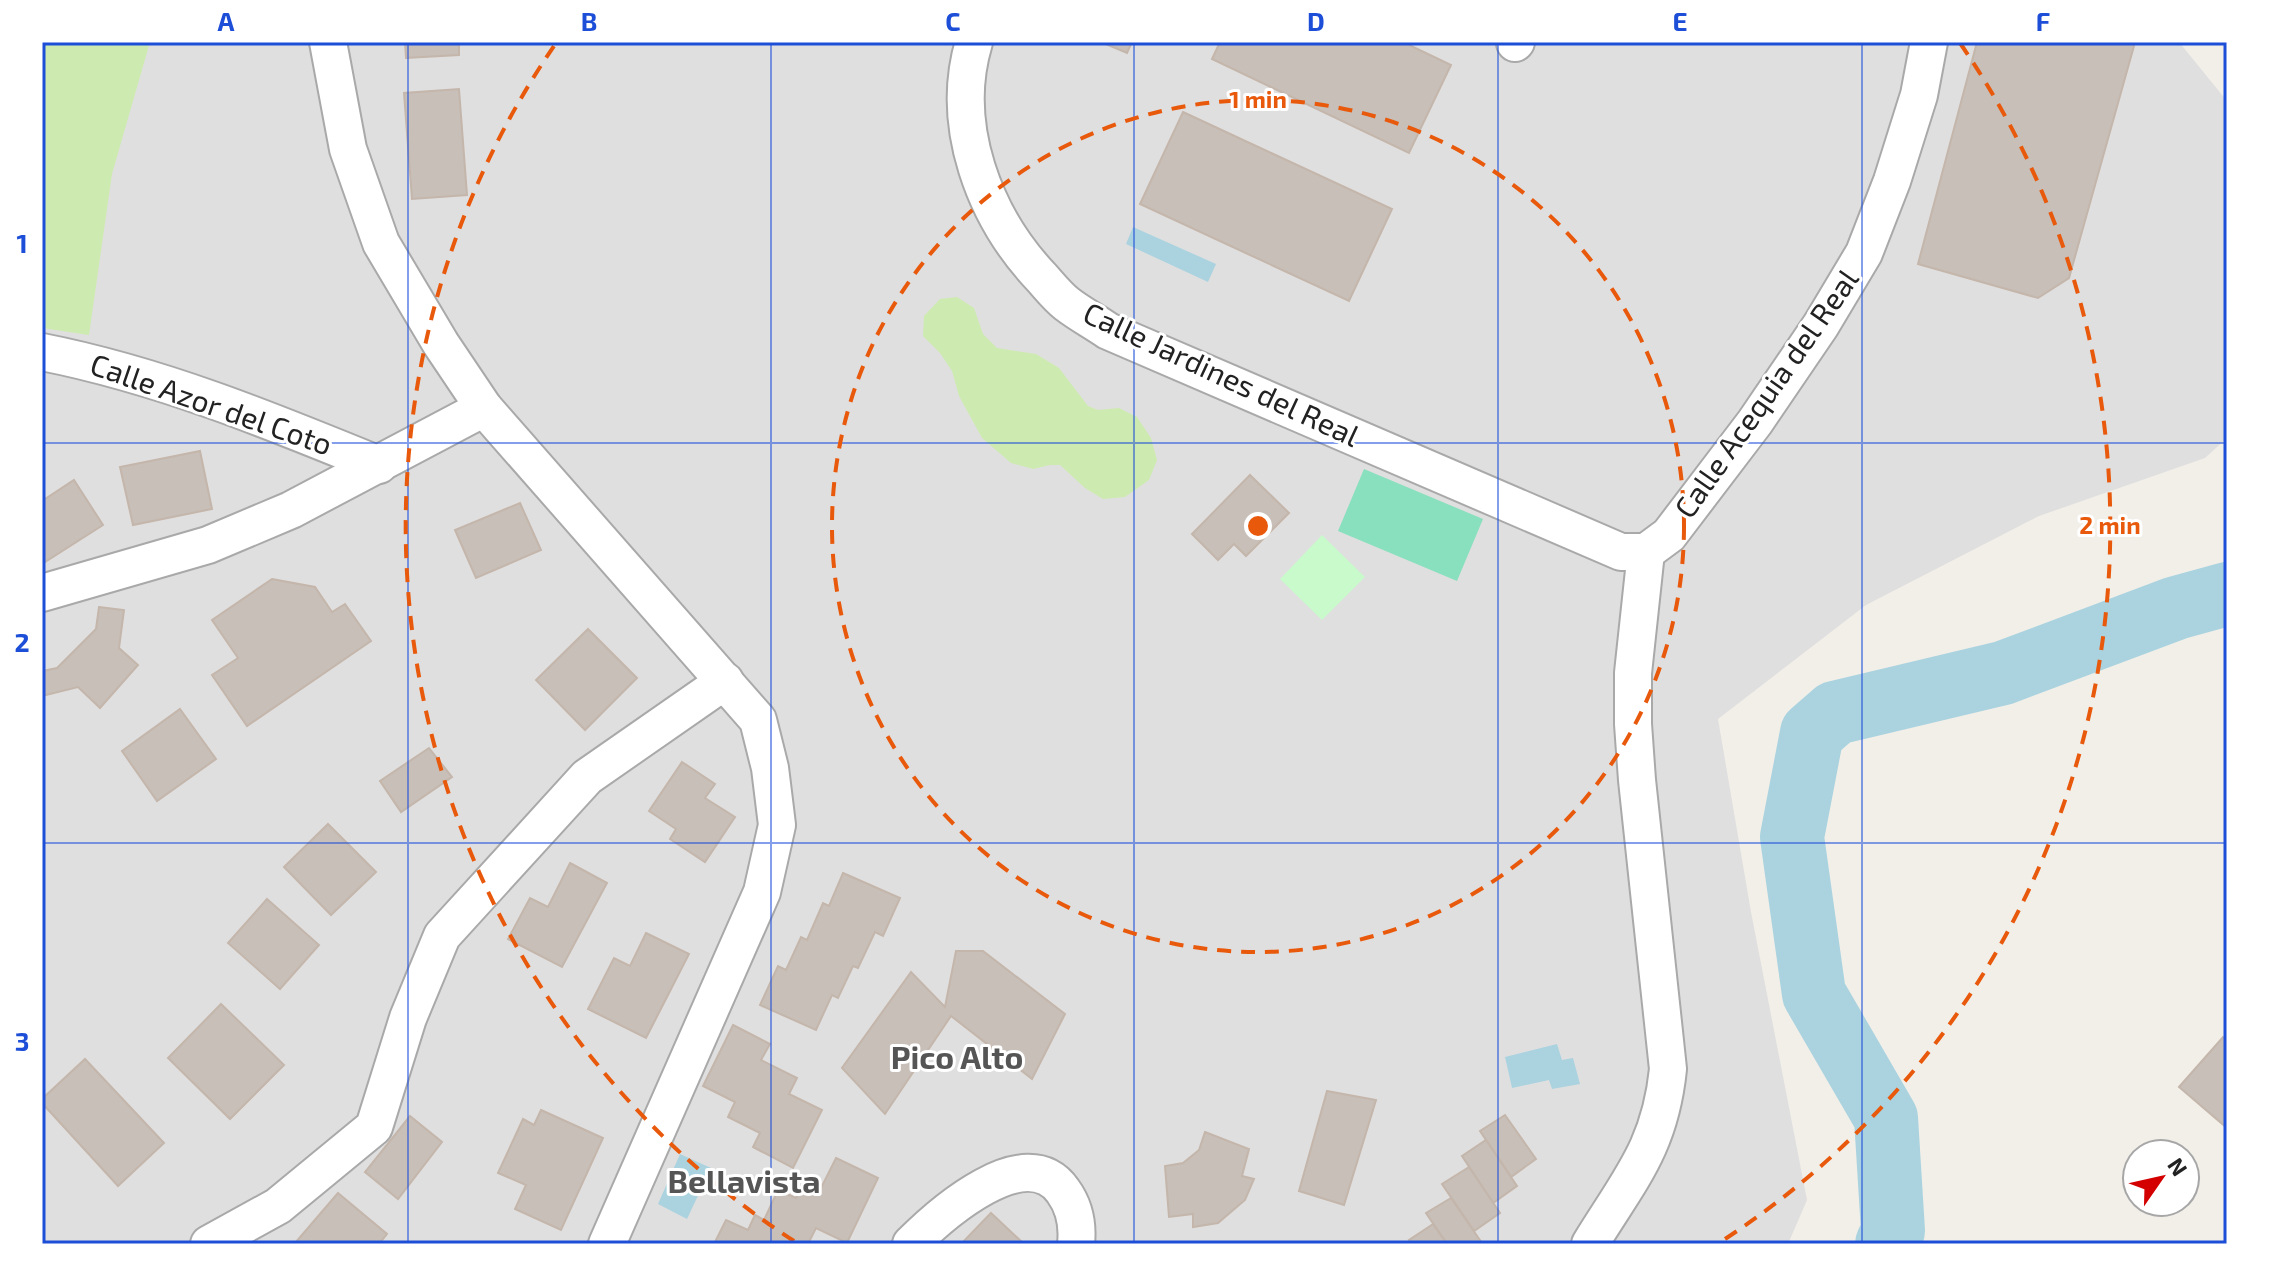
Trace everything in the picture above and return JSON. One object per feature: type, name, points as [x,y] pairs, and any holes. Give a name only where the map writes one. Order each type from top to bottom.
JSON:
[{"type":"street","points":[[328,42],[348,149],[381,243],[441,344],[484,408],[758,720],[770,768],[777,825],[762,892],[607,1244]]},
{"type":"street","name":"Calle Jardines del Real","points":[[974,42],[969,58],[965,111],[975,163],[999,223],[1026,261],[1065,303],[1108,331],[1621,552],[1646,552]]},
{"type":"street","name":"Calle Acequia del Real","points":[[1646,552],[1669,535],[1755,422],[1821,325],[1864,253],[1892,181],[1919,95],[1929,42]]},
{"type":"street","name":"Calle Azor del Coto","points":[[42,352],[147,378],[272,421],[379,465]]},
{"type":"street","points":[[42,593],[208,545],[291,510],[484,408]]},
{"type":"street","points":[[1598,1231],[1652,1144],[1665,1098],[1668,1069],[1633,724],[1633,673],[1646,552]]},
{"type":"street","points":[[209,1244],[278,1206],[374,1127],[408,1018],[442,936],[587,777],[725,681]]},
{"type":"street","points":[[911,1244],[925,1229],[982,1185],[1012,1174],[1035,1174],[1058,1183],[1070,1201],[1077,1231],[1076,1244]]},
{"type":"shaded area","points":[[42,42],[2179,42],[2227,101],[2227,438],[2205,458],[2039,516],[1866,605],[1718,719],[1751,912],[1807,1200],[1788,1244],[42,1244]]},
{"type":"green space","points":[[42,42],[150,42],[112,174],[89,335],[42,328]]},
{"type":"green space","points":[[957,297],[974,308],[983,334],[997,348],[1036,354],[1059,368],[1088,406],[1098,410],[1119,408],[1137,417],[1151,438],[1157,460],[1149,480],[1125,497],[1103,499],[1085,488],[1060,465],[1033,469],[1011,463],[982,438],[959,396],[952,371],[923,336],[924,316],[940,299]]},
{"type":"green space","points":[[1364,469],[1483,519],[1457,581],[1338,531]]},
{"type":"green space","points":[[1322,535],[1365,577],[1322,620],[1280,579]]},
{"type":"water","points":[[1133,227],[1216,264],[1208,282],[1126,244]]},
{"type":"water","points":[[1557,1044],[1562,1060],[1573,1058],[1580,1084],[1552,1089],[1549,1080],[1512,1088],[1505,1057]]},
{"type":"water","points":[[680,1154],[711,1168],[687,1219],[658,1204]]},
{"type":"building","points":[[405,42],[459,42],[459,55],[406,58]]},
{"type":"building","points":[[1101,42],[1132,42],[1127,53]]},
{"type":"building","points":[[1220,42],[1403,42],[1451,65],[1409,153],[1212,59]]},
{"type":"building","points":[[1977,42],[2131,42],[2134,46],[2069,278],[2038,298],[1918,264]]},
{"type":"building","points":[[459,89],[467,195],[412,199],[404,93]]},
{"type":"building","points":[[1183,112],[1392,209],[1349,301],[1140,204]]},
{"type":"building","points":[[200,451],[212,509],[133,525],[120,467]]},
{"type":"building","points":[[1250,475],[1289,513],[1246,556],[1234,544],[1218,560],[1192,534]]},
{"type":"building","points":[[74,480],[103,525],[42,564],[42,501]]},
{"type":"building","points":[[520,503],[541,550],[476,578],[455,530]]},
{"type":"building","points":[[272,579],[315,587],[332,612],[345,604],[371,641],[247,726],[212,675],[238,658],[212,620]]},
{"type":"building","points":[[99,607],[124,610],[119,648],[138,665],[100,708],[78,687],[42,696],[42,671],[57,668],[96,629]]},
{"type":"building","points":[[588,629],[637,678],[585,730],[536,680]]},
{"type":"building","points":[[180,709],[216,759],[157,801],[122,751]]},
{"type":"building","points":[[429,748],[452,777],[401,812],[380,781]]},
{"type":"building","points":[[682,762],[715,784],[705,798],[735,817],[705,862],[670,839],[676,829],[649,811]]},
{"type":"building","points":[[328,824],[376,872],[331,915],[284,867]]},
{"type":"building","points":[[570,863],[607,883],[562,967],[508,939],[530,898],[548,907]]},
{"type":"building","points":[[843,873],[900,898],[883,936],[875,932],[858,968],[853,966],[838,998],[832,995],[816,1030],[760,1005],[778,966],[786,970],[801,937],[807,940],[823,903],[829,906]]},
{"type":"building","points":[[267,899],[319,945],[280,989],[228,943]]},
{"type":"building","points":[[646,933],[689,954],[646,1038],[588,1009],[614,958],[630,966]]},
{"type":"building","points":[[956,951],[983,951],[1065,1014],[1032,1079],[951,1016],[885,1114],[842,1068],[911,972],[945,1007]]},
{"type":"building","points":[[221,1004],[284,1065],[230,1119],[168,1058]]},
{"type":"building","points":[[733,1025],[770,1044],[761,1060],[797,1078],[789,1094],[822,1110],[793,1168],[753,1147],[760,1133],[728,1117],[735,1102],[703,1086]]},
{"type":"building","points":[[2223,1037],[2227,1040],[2227,1128],[2179,1087]]},
{"type":"building","points":[[85,1059],[164,1143],[118,1186],[42,1103],[42,1099]]},
{"type":"building","points":[[1327,1091],[1376,1100],[1344,1205],[1299,1191]]},
{"type":"building","points":[[541,1110],[603,1138],[561,1230],[515,1209],[526,1185],[498,1173],[523,1119],[534,1125]]},
{"type":"building","points":[[1505,1115],[1536,1159],[1511,1177],[1480,1131]]},
{"type":"building","points":[[410,1116],[442,1142],[398,1199],[365,1172]]},
{"type":"building","points":[[1205,1132],[1249,1149],[1242,1176],[1254,1179],[1245,1200],[1218,1223],[1193,1227],[1193,1214],[1169,1217],[1165,1166],[1183,1163],[1199,1150]]},
{"type":"building","points":[[1486,1140],[1517,1186],[1493,1203],[1462,1156]]},
{"type":"building","points":[[836,1158],[878,1178],[847,1243],[816,1228],[808,1244],[714,1244],[726,1220],[748,1230],[755,1215],[764,1220],[778,1190],[796,1198],[804,1182],[820,1190]]},
{"type":"building","points":[[1469,1167],[1500,1213],[1474,1231],[1442,1184]]},
{"type":"building","points":[[338,1193],[387,1234],[379,1244],[295,1243]]},
{"type":"building","points":[[1451,1198],[1482,1243],[1447,1244],[1426,1213]]},
{"type":"building","points":[[991,1213],[1024,1244],[961,1244]]},
{"type":"building","points":[[1433,1224],[1447,1244],[1412,1244],[1409,1240]]},
{"type":"waterway","points":[[1887,1244],[1893,1231],[1886,1118],[1814,994],[1792,837],[1812,733],[1835,713],[2003,673],[2176,608],[2227,594]]},
{"type":"district","name":"Pico Alto","points":[[957,1058]]},
{"type":"district","name":"Bellavista","points":[[744,1182]]}]
